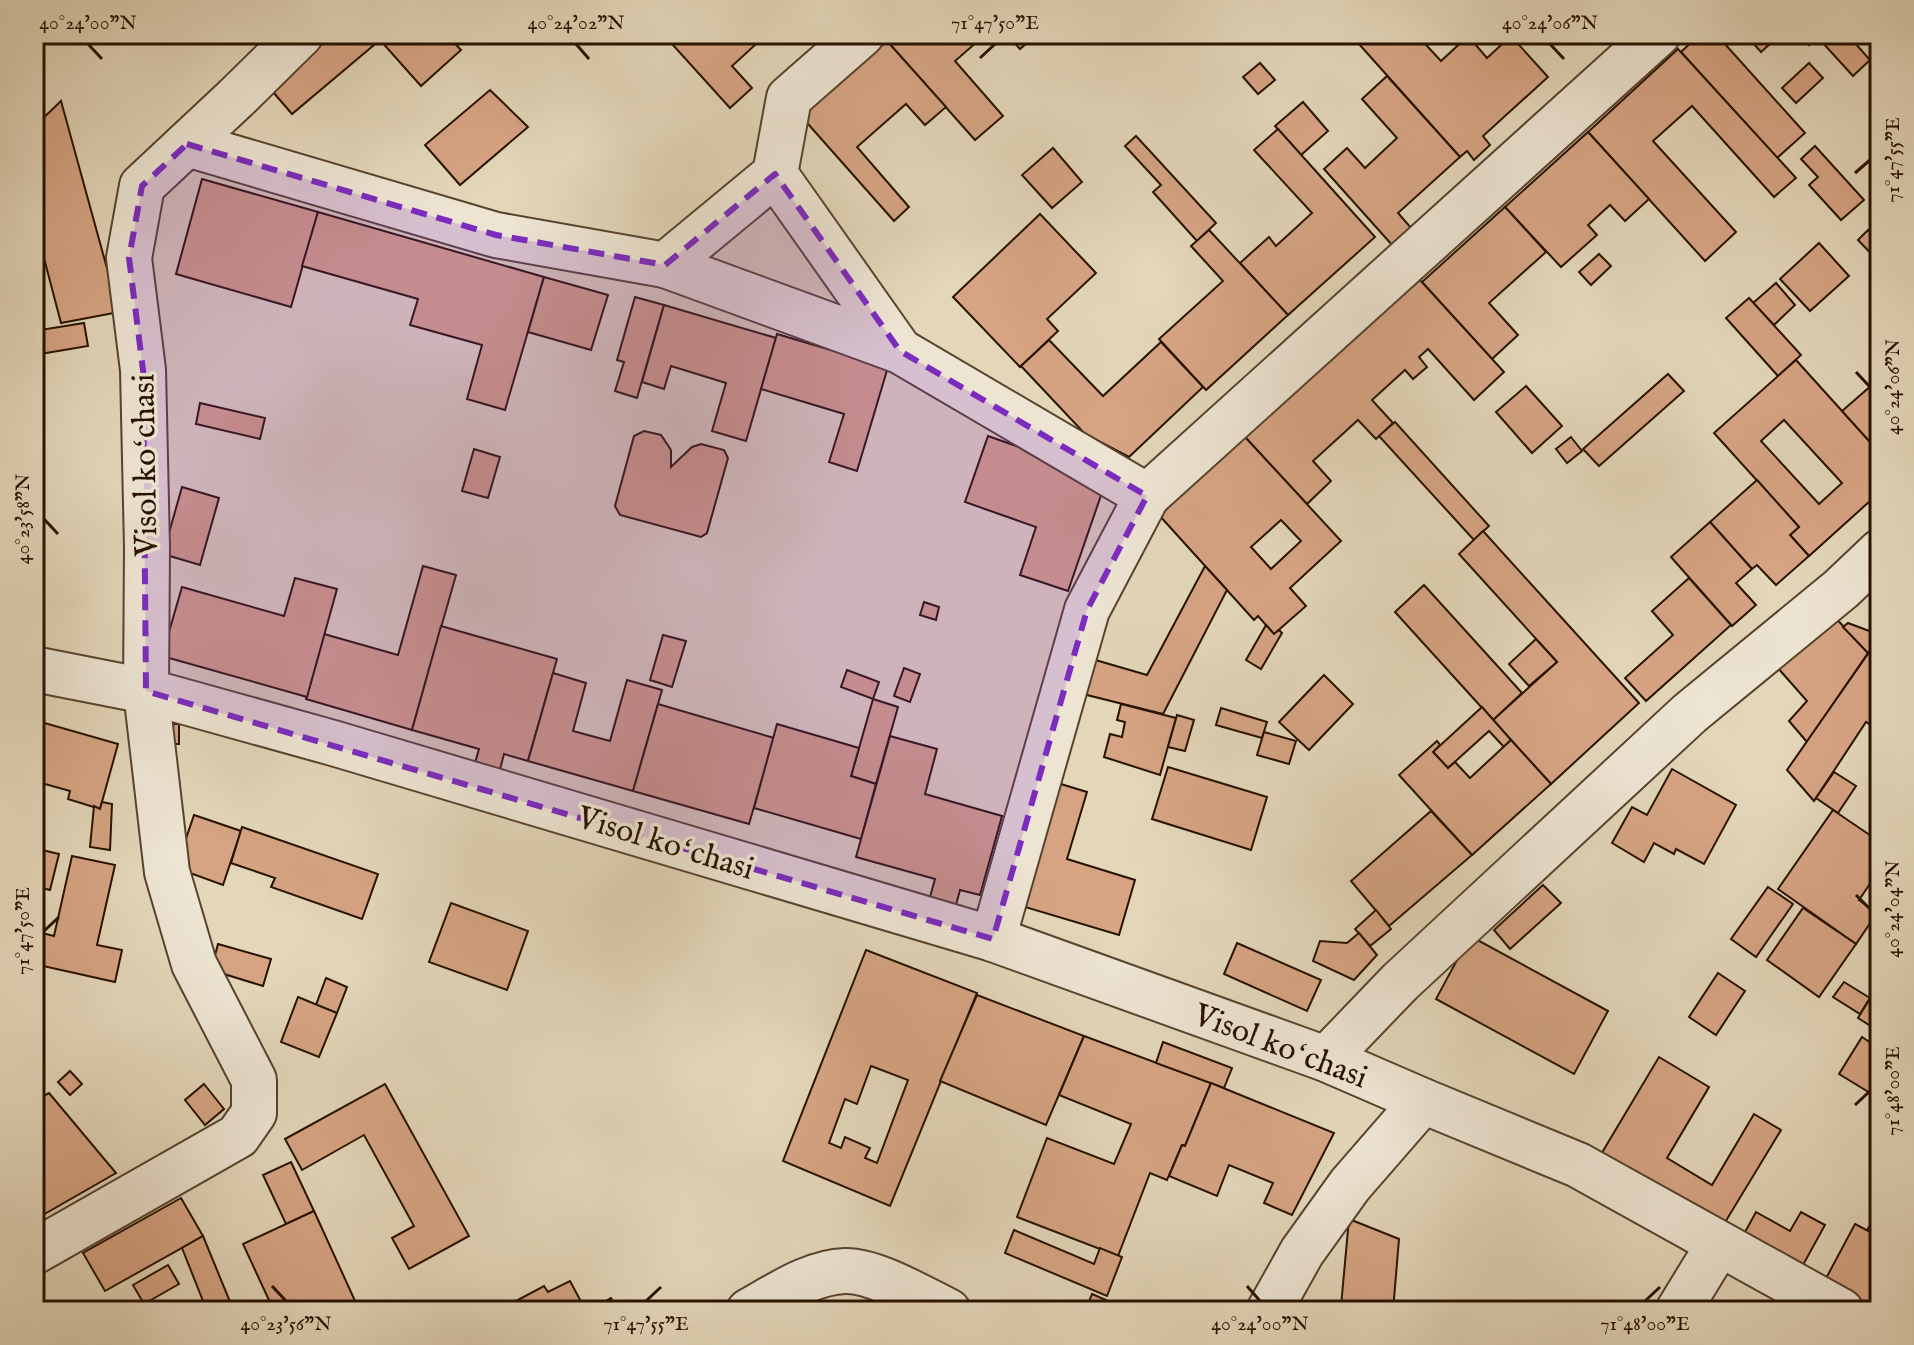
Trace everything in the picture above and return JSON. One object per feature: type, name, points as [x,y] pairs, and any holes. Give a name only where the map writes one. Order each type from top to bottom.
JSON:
[{"type":"street","name":"Visol koʻchasi","points":[[301,34],[142,186],[129,258],[143,370],[146,691],[333,743],[993,939],[1326,1059],[1578,1165],[1841,1311]]},
{"type":"street","points":[[665,265],[775,174],[789,98],[862,34]]},
{"type":"street","points":[[993,939],[1087,610],[1147,496],[1658,34]]},
{"type":"street","points":[[187,144],[496,235],[665,265],[900,351],[1147,496]]},
{"type":"street","points":[[775,174],[900,351]]},
{"type":"street","points":[[1326,1059],[1400,982],[1678,723],[1841,589],[1880,552]]},
{"type":"street","points":[[34,669],[146,691],[167,872],[194,964],[254,1080],[254,1113],[238,1136],[34,1252]]},
{"type":"street","points":[[1269,1311],[1302,1252],[1350,1185],[1423,1101]]},
{"type":"street","points":[[1678,1311],[1719,1244]]},
{"type":"street","points":[[749,1311],[794,1286],[819,1276],[845,1271],[871,1275],[948,1311]]},
{"type":"highlighted area","points":[[187,144],[496,235],[665,265],[775,174],[900,351],[1147,496],[1087,610],[993,939],[146,691],[143,370],[129,258],[142,186]]},
{"type":"building","points":[[327,34],[446,34],[461,50],[421,86],[380,40],[292,114],[267,85]]},
{"type":"building","points":[[663,34],[767,34],[732,66],[752,88],[730,108]]},
{"type":"building","points":[[895,34],[986,34],[955,61],[1003,116],[975,140],[887,41]]},
{"type":"building","points":[[1006,34],[1037,34],[1020,49]]},
{"type":"building","points":[[1350,34],[1416,34],[1441,61],[1468,36],[1487,58],[1511,36],[1548,77],[1483,136],[1490,145],[1474,160],[1467,151],[1460,157]]},
{"type":"building","points":[[1700,34],[1734,34],[1724,43],[1805,133],[1777,158],[1681,52]]},
{"type":"building","points":[[1745,34],[1781,34],[1761,52]]},
{"type":"building","points":[[1799,34],[1822,34],[1809,45]]},
{"type":"building","points":[[1832,34],[1847,34],[1870,60],[1853,76],[1822,42]]},
{"type":"building","points":[[887,41],[946,107],[925,125],[906,104],[857,147],[909,207],[894,221],[801,116]]},
{"type":"building","points":[[1678,49],[1796,178],[1774,197],[1692,106],[1653,141],[1736,232],[1705,261],[1588,132]]},
{"type":"building","points":[[1260,63],[1275,80],[1258,94],[1243,77]]},
{"type":"building","points":[[1809,63],[1823,78],[1796,103],[1782,88]]},
{"type":"building","points":[[1387,76],[1460,157],[1398,213],[1412,229],[1393,246],[1324,169],[1347,148],[1365,168],[1397,138],[1362,99]]},
{"type":"building","points":[[490,90],[528,127],[460,185],[425,145]]},
{"type":"building","points":[[61,101],[119,312],[61,323],[34,220],[34,127]]},
{"type":"building","points":[[1303,102],[1328,131],[1301,155],[1275,126]]},
{"type":"building","points":[[1278,129],[1375,237],[1288,315],[1240,263],[1269,237],[1276,246],[1312,213],[1254,150]]},
{"type":"building","points":[[1588,132],[1649,199],[1625,221],[1610,205],[1588,225],[1597,235],[1561,267],[1505,207]]},
{"type":"building","points":[[1136,136],[1216,223],[1197,241],[1153,192],[1161,185],[1125,146]]},
{"type":"building","points":[[1815,146],[1864,200],[1841,220],[1809,185],[1818,177],[1801,159]]},
{"type":"building","points":[[1053,148],[1082,182],[1052,208],[1022,175]]},
{"type":"building","points":[[202,179],[318,212],[291,307],[176,274]]},
{"type":"building","points":[[1505,207],[1546,252],[1489,303],[1518,335],[1492,359],[1422,282]]},
{"type":"building","points":[[318,212],[544,277],[505,410],[467,399],[482,345],[410,325],[418,299],[302,266]]},
{"type":"building","points":[[1040,214],[1096,273],[1047,319],[1058,331],[1020,367],[953,297]]},
{"type":"building","points":[[1209,230],[1288,315],[1206,390],[1159,339],[1223,281],[1191,246]]},
{"type":"building","points":[[1868,230],[1880,243],[1878,261],[1858,240]]},
{"type":"building","points":[[1819,243],[1849,276],[1810,311],[1780,279]]},
{"type":"building","points":[[1599,254],[1611,266],[1591,285],[1579,272]]},
{"type":"building","points":[[544,277],[608,295],[591,350],[528,332]]},
{"type":"building","points":[[1419,279],[1504,372],[1474,400],[1428,349],[1419,357],[1427,367],[1413,379],[1405,370],[1372,400],[1393,423],[1376,439],[1358,420],[1313,461],[1331,481],[1307,504],[1245,437]]},
{"type":"building","points":[[1776,283],[1795,305],[1774,325],[1753,303]]},
{"type":"building","points":[[635,297],[664,305],[637,398],[615,391],[624,362],[617,360]]},
{"type":"building","points":[[1749,298],[1801,355],[1778,376],[1726,318]]},
{"type":"building","points":[[664,305],[776,338],[746,441],[712,431],[726,383],[671,366],[664,389],[642,382]]},
{"type":"building","points":[[84,323],[88,346],[34,355],[34,331]]},
{"type":"building","points":[[777,334],[888,367],[857,471],[829,462],[844,414],[761,389]]},
{"type":"building","points":[[1049,340],[1103,396],[1161,342],[1203,387],[1129,457],[1085,434],[1021,366]]},
{"type":"building","points":[[1796,360],[1880,453],[1880,492],[1809,556],[1790,535],[1799,527],[1714,433]],"holes":[[[1784,420],[1842,483],[1819,504],[1761,441]]]},
{"type":"building","points":[[1668,374],[1684,391],[1599,466],[1583,449]]},
{"type":"building","points":[[1880,378],[1880,453],[1842,411]]},
{"type":"building","points":[[1526,386],[1562,426],[1532,453],[1496,412]]},
{"type":"building","points":[[200,403],[265,418],[260,439],[196,424]]},
{"type":"building","points":[[1395,422],[1489,526],[1474,540],[1379,436]]},
{"type":"building","points":[[644,431],[661,435],[671,450],[671,467],[692,447],[701,444],[724,450],[728,458],[707,533],[701,537],[620,515],[615,506],[634,436]]},
{"type":"building","points":[[988,436],[1107,478],[1068,591],[1020,575],[1036,527],[965,502]]},
{"type":"building","points":[[1245,437],[1341,541],[1290,588],[1306,606],[1274,634],[1258,616],[1254,620],[1159,515]],"holes":[[[1281,520],[1301,541],[1271,569],[1251,547]]]},
{"type":"building","points":[[1571,437],[1582,451],[1567,463],[1556,449]]},
{"type":"building","points":[[474,449],[500,457],[488,498],[462,491]]},
{"type":"building","points":[[1757,480],[1799,527],[1790,535],[1809,556],[1776,585],[1757,565],[1752,569],[1710,522]]},
{"type":"building","points":[[182,487],[219,498],[200,565],[163,554]]},
{"type":"building","points":[[1710,522],[1752,569],[1736,583],[1756,605],[1732,626],[1671,557]]},
{"type":"building","points":[[1483,531],[1639,703],[1551,784],[1493,720],[1557,662],[1459,554]]},
{"type":"building","points":[[423,566],[456,575],[412,730],[306,699],[324,634],[398,655]]},
{"type":"building","points":[[1205,566],[1227,590],[1163,714],[1075,692],[1092,659],[1147,675]]},
{"type":"building","points":[[295,578],[337,589],[307,697],[162,656],[182,587],[284,616]]},
{"type":"building","points":[[1689,578],[1731,625],[1646,701],[1625,678],[1673,635],[1652,611]]},
{"type":"building","points":[[1424,585],[1522,693],[1493,720],[1395,612]]},
{"type":"building","points":[[924,602],[939,607],[936,620],[920,615]]},
{"type":"building","points":[[1833,615],[1868,653],[1807,742],[1789,721],[1807,701],[1777,667]]},
{"type":"building","points":[[1848,623],[1880,635],[1868,653],[1843,627]]},
{"type":"building","points":[[1266,625],[1274,634],[1279,630],[1282,633],[1261,669],[1246,660]]},
{"type":"building","points":[[441,626],[557,659],[528,761],[504,754],[498,777],[473,770],[479,749],[412,730]]},
{"type":"building","points":[[663,635],[686,641],[672,687],[650,680]]},
{"type":"building","points":[[1879,638],[1880,731],[1866,722],[1814,801],[1787,770]]},
{"type":"building","points":[[1536,639],[1557,662],[1529,686],[1509,664]]},
{"type":"building","points":[[904,668],[920,674],[910,702],[894,696]]},
{"type":"building","points":[[847,670],[879,682],[873,699],[841,687]]},
{"type":"building","points":[[553,673],[586,683],[573,731],[610,741],[627,680],[662,690],[633,791],[528,761]]},
{"type":"building","points":[[1324,675],[1353,704],[1309,750],[1279,722]]},
{"type":"building","points":[[873,699],[898,707],[876,784],[851,776]]},
{"type":"building","points":[[658,704],[774,738],[749,824],[633,791]]},
{"type":"building","points":[[1121,704],[1176,718],[1160,775],[1104,757],[1110,734],[1122,737],[1125,722],[1117,720]]},
{"type":"building","points":[[1482,707],[1511,740],[1504,747],[1489,731],[1448,768],[1433,752]]},
{"type":"building","points":[[1221,708],[1267,722],[1262,738],[1216,725]]},
{"type":"building","points":[[1177,715],[1194,720],[1185,751],[1168,747]]},
{"type":"building","points":[[34,720],[118,744],[100,809],[68,799],[70,791],[34,781]]},
{"type":"building","points":[[159,724],[179,724],[179,744],[158,744]]},
{"type":"building","points":[[777,724],[859,748],[851,776],[876,784],[861,839],[754,808]]},
{"type":"building","points":[[1264,732],[1296,741],[1289,764],[1257,755]]},
{"type":"building","points":[[890,736],[937,749],[925,794],[1002,816],[980,895],[960,890],[956,905],[930,897],[935,879],[856,857]]},
{"type":"building","points":[[1511,740],[1551,784],[1472,855],[1399,775],[1437,741],[1440,745],[1433,752],[1448,768],[1455,762],[1470,778]]},
{"type":"building","points":[[1168,767],[1267,797],[1251,850],[1152,819]]},
{"type":"building","points":[[1672,769],[1736,805],[1704,864],[1676,849],[1674,854],[1654,843],[1644,862],[1612,843],[1632,807],[1647,815]]},
{"type":"building","points":[[1834,772],[1856,786],[1838,813],[1816,798]]},
{"type":"building","points":[[1051,781],[1087,792],[1067,859],[1135,880],[1119,935],[1015,904]]},
{"type":"building","points":[[102,802],[112,804],[110,850],[90,847],[94,806],[100,809]]},
{"type":"building","points":[[1833,810],[1880,842],[1880,869],[1859,900],[1877,913],[1856,944],[1778,889]]},
{"type":"building","points":[[1431,811],[1472,855],[1389,926],[1351,881]]},
{"type":"building","points":[[194,815],[241,831],[223,885],[176,868]]},
{"type":"building","points":[[242,827],[378,874],[362,919],[271,887],[275,878],[231,863]]},
{"type":"building","points":[[34,848],[59,854],[50,890],[34,886]]},
{"type":"building","points":[[72,856],[115,865],[97,945],[122,950],[115,982],[34,964],[34,931],[54,936]]},
{"type":"building","points":[[1543,885],[1561,903],[1510,949],[1494,930]]},
{"type":"building","points":[[1768,887],[1793,904],[1756,957],[1731,939]]},
{"type":"building","points":[[451,903],[528,931],[507,990],[429,962]]},
{"type":"building","points":[[1803,908],[1856,944],[1819,997],[1767,960]]},
{"type":"building","points":[[1376,910],[1391,929],[1370,946],[1355,929]]},
{"type":"building","points":[[1359,933],[1377,955],[1354,980],[1313,961],[1320,941],[1347,943]]},
{"type":"building","points":[[1470,936],[1608,1011],[1574,1074],[1436,999]]},
{"type":"building","points":[[1237,943],[1321,980],[1307,1011],[1224,974]]},
{"type":"building","points":[[218,944],[271,959],[263,986],[211,970]]},
{"type":"building","points":[[866,950],[977,993],[890,1206],[783,1161]],"holes":[[[871,1066],[908,1080],[877,1163],[865,1158],[870,1148],[845,1137],[841,1148],[829,1143],[845,1099],[857,1104]]]},
{"type":"building","points":[[1718,973],[1745,991],[1716,1035],[1689,1017]]},
{"type":"building","points":[[326,978],[347,987],[337,1013],[316,1005]]},
{"type":"building","points":[[1844,982],[1870,998],[1860,1014],[1833,997]]},
{"type":"building","points":[[1874,992],[1880,995],[1880,1032],[1858,1018]]},
{"type":"building","points":[[977,995],[1084,1036],[1046,1125],[940,1081]]},
{"type":"building","points":[[298,997],[337,1013],[319,1057],[281,1042]]},
{"type":"building","points":[[1084,1036],[1211,1083],[1167,1180],[1150,1173],[1118,1256],[1017,1217],[1047,1138],[1114,1164],[1131,1124],[1059,1095]]},
{"type":"building","points":[[1862,1037],[1880,1049],[1880,1099],[1839,1074]]},
{"type":"building","points":[[1163,1042],[1232,1068],[1224,1088],[1156,1063]]},
{"type":"building","points":[[1659,1057],[1709,1087],[1667,1158],[1712,1185],[1754,1114],[1781,1130],[1721,1229],[1600,1156]]},
{"type":"building","points":[[70,1071],[82,1084],[70,1095],[58,1082]]},
{"type":"building","points":[[1211,1083],[1334,1133],[1292,1215],[1264,1203],[1273,1183],[1229,1165],[1217,1196],[1169,1176]]},
{"type":"building","points":[[204,1084],[224,1109],[205,1125],[185,1100]]},
{"type":"building","points":[[385,1084],[469,1236],[409,1269],[392,1238],[414,1226],[364,1135],[302,1170],[285,1139]]},
{"type":"building","points":[[49,1093],[116,1173],[34,1220],[34,1101]]},
{"type":"building","points":[[291,1162],[314,1211],[286,1224],[263,1175]]},
{"type":"building","points":[[181,1198],[203,1236],[105,1291],[83,1253]]},
{"type":"building","points":[[1880,1209],[1880,1237],[1867,1230]]},
{"type":"building","points":[[314,1211],[356,1303],[340,1311],[274,1311],[243,1244]]},
{"type":"building","points":[[1756,1212],[1790,1231],[1801,1212],[1825,1225],[1803,1265],[1745,1232]]},
{"type":"building","points":[[1349,1219],[1399,1239],[1393,1311],[1341,1306]]},
{"type":"building","points":[[1855,1224],[1880,1237],[1880,1311],[1823,1284]]},
{"type":"building","points":[[1014,1230],[1094,1264],[1100,1248],[1122,1257],[1107,1296],[1005,1253]]},
{"type":"building","points":[[203,1236],[233,1309],[228,1311],[207,1311],[182,1248]]},
{"type":"building","points":[[168,1265],[179,1284],[144,1304],[133,1285]]},
{"type":"building","points":[[570,1281],[586,1311],[515,1311],[520,1308],[516,1301],[544,1286],[548,1292]]},
{"type":"building","points":[[1092,1294],[1106,1300],[1101,1311],[1087,1307]]},
{"type":"building","points":[[611,1298],[618,1311],[587,1311]]}]
